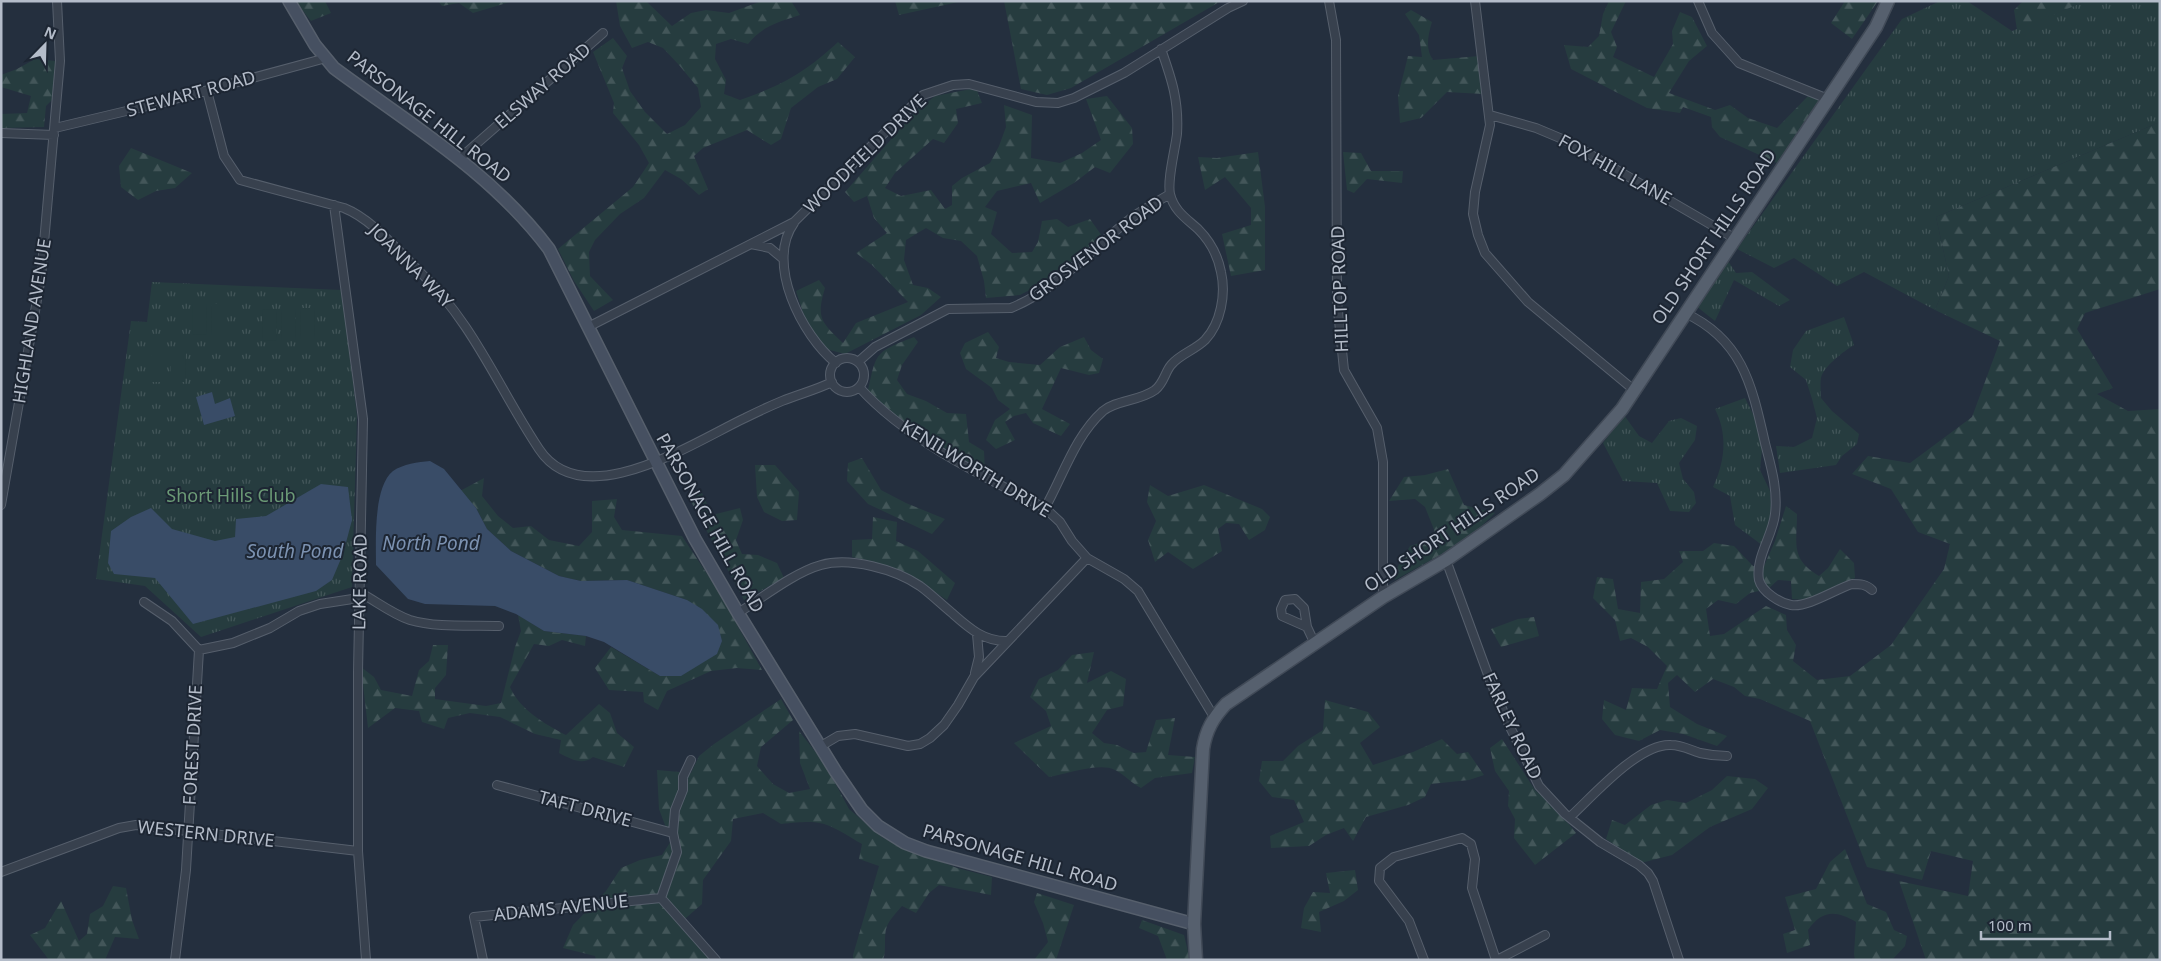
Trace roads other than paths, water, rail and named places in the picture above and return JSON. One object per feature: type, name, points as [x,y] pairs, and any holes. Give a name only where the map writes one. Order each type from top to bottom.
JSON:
[{"type":"main road","name":"OLD SHORT HILLS ROAD","points":[[1196,960],[1194,924],[1203,749],[1205,734],[1214,718],[1226,704],[1383,597],[1446,560],[1540,494],[1564,474],[1606,429],[1634,390],[1876,27],[1888,1]]},
{"type":"street","name":"HIGHLAND AVENUE","points":[[1,506],[41,277],[60,61],[57,1]]},
{"type":"street","name":"PARSONAGE HILL ROAD","points":[[289,1],[315,45],[342,74],[459,158],[486,180],[529,222],[549,249],[590,326],[695,539],[738,613],[836,772],[862,810],[878,826],[905,843],[940,855],[1194,924]]},
{"type":"street","name":"WOODFIELD DRIVE","points":[[590,326],[797,220],[924,95],[938,89],[969,84],[1036,102],[1058,103],[1074,98],[1124,73],[1228,8],[1243,1]]},
{"type":"street","name":"HILLTOP ROAD","points":[[1329,1],[1336,40],[1337,291],[1339,320],[1344,370],[1377,428],[1383,462],[1383,597]]},
{"type":"street","points":[[1475,1],[1490,115],[1490,125],[1473,214],[1478,234],[1486,253],[1528,302],[1634,390]]},
{"type":"street","points":[[1698,1],[1712,33],[1739,63],[1828,98]]},
{"type":"street","name":"ELSWAY ROAD","points":[[459,158],[603,33]]},
{"type":"street","points":[[1045,508],[1078,443],[1090,424],[1104,410],[1156,390],[1162,384],[1170,366],[1178,358],[1205,340],[1216,322],[1222,297],[1223,280],[1219,264],[1208,241],[1197,228],[1180,215],[1170,194],[1177,133],[1176,92],[1162,49]]},
{"type":"street","name":"STEWART ROAD","points":[[1,133],[55,131],[326,58]]},
{"type":"street","name":"JOANNA WAY","points":[[207,90],[224,156],[240,180],[357,213],[440,291],[481,349],[539,450],[556,468],[570,474],[609,476],[656,462]]},
{"type":"street","name":"FOX HILL LANE","points":[[1490,115],[1536,128],[1567,141],[1734,238]]},
{"type":"street","name":"GROSVENOR ROAD","points":[[858,362],[875,347],[948,309],[1011,308],[1019,305],[1050,286],[1135,216],[1170,194]]},
{"type":"street","name":"LAKE ROAD","points":[[334,205],[363,419],[359,595],[358,851],[366,960]]},
{"type":"street","points":[[797,220],[784,242],[782,258],[788,284],[798,311],[818,344],[836,362]]},
{"type":"street","points":[[749,244],[770,248],[782,258]]},
{"type":"street","points":[[1685,313],[1705,324],[1724,340],[1740,361],[1750,384],[1776,482],[1774,523],[1759,572],[1762,587],[1770,595],[1790,605],[1798,605],[1852,584],[1868,586],[1872,590]]},
{"type":"street","points":[[845,358],[858,362],[863,368],[863,382],[859,387],[851,391],[844,392],[838,389],[832,382],[831,372],[836,362],[845,358]]},
{"type":"street","points":[[656,462],[775,404],[814,391],[832,382]]},
{"type":"street","name":"KENILWORTH DRIVE","points":[[859,387],[880,409],[937,449],[1045,508],[1060,522],[1072,541],[1087,558],[1124,579],[1138,591],[1214,718]]},
{"type":"street","points":[[821,746],[838,736],[855,734],[898,746],[920,744],[944,725],[974,677],[1087,558]]},
{"type":"street","name":"FARLEY ROAD","points":[[1446,560],[1491,683],[1539,786],[1570,817],[1600,842],[1648,872],[1663,908],[1679,960]]},
{"type":"street","points":[[738,613],[804,571],[821,565],[858,562],[918,585],[977,634],[991,640],[1008,641]]},
{"type":"street","points":[[144,602],[172,621],[199,650],[233,643],[270,628],[299,610],[359,595],[411,620],[442,624],[500,626]]},
{"type":"street","points":[[1307,627],[1315,644]]},
{"type":"street","points":[[974,677],[979,657],[977,634]]},
{"type":"street","name":"FOREST DRIVE","points":[[175,960],[188,831],[199,650]]},
{"type":"street","points":[[1570,817],[1634,758],[1654,748],[1668,744],[1683,746],[1704,754],[1727,756]]},
{"type":"street","points":[[691,760],[684,776],[683,790],[675,810],[673,833],[677,852],[661,898],[716,960]]},
{"type":"street","name":"TAFT DRIVE","points":[[497,785],[673,833]]},
{"type":"street","name":"WESTERN DRIVE","points":[[1,872],[119,828],[136,825],[358,851]]},
{"type":"street","points":[[1424,960],[1409,921],[1379,881],[1380,868],[1394,857],[1462,838],[1471,844],[1475,859],[1472,888],[1496,960],[1544,935]]},
{"type":"street","name":"ADAMS AVENUE","points":[[483,960],[474,917],[661,898]]},
{"type":"water","points":[[212,392],[215,404],[230,398],[235,416],[204,425],[196,397]]},
{"type":"water","name":"North Pond","points":[[430,461],[444,469],[476,508],[487,529],[511,551],[559,576],[581,581],[627,580],[687,600],[702,609],[718,625],[722,641],[717,654],[681,676],[660,676],[604,642],[586,636],[544,631],[516,614],[495,606],[425,604],[408,599],[376,565],[376,529],[379,502],[382,489],[393,471],[406,465]]},
{"type":"water","name":"South Pond","points":[[321,484],[348,487],[352,520],[343,554],[332,580],[316,591],[193,624],[155,578],[114,574],[108,563],[111,531],[131,517],[151,508],[172,529],[215,541],[235,537],[236,519],[266,516]]},
{"type":"park label","name":"Short Hills Club","points":[[231,496]]}]
